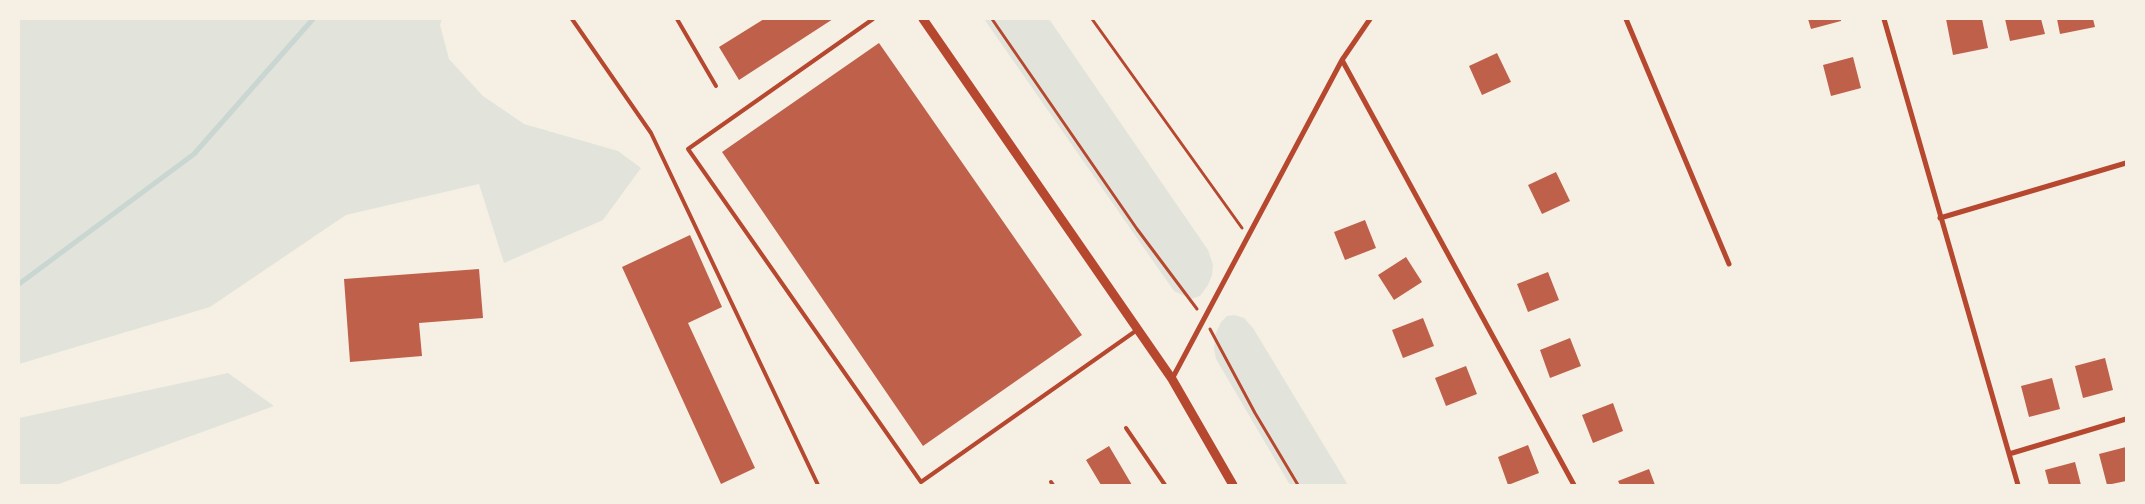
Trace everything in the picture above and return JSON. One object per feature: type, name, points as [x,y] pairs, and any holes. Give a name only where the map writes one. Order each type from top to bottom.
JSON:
[{"type":"street","points":[[923,19],[1172,379],[1233,485]]},
{"type":"street","points":[[1172,379],[1342,60],[1370,19]]},
{"type":"street","points":[[1626,19],[1729,264]]},
{"type":"street","points":[[1884,19],[2018,485]]},
{"type":"street","points":[[1342,60],[1574,485]]},
{"type":"street","points":[[1940,218],[2126,163]]},
{"type":"street","points":[[2009,454],[2126,419]]},
{"type":"lane","points":[[572,19],[651,133],[818,485]]},
{"type":"lane","points":[[677,19],[716,86]]},
{"type":"lane","points":[[874,19],[688,149],[921,482],[1137,329]]},
{"type":"lane","points":[[1126,428],[1165,485]]},
{"type":"path","points":[[992,19],[1137,229],[1204,318],[1255,413],[1298,485]]},
{"type":"path","points":[[1092,19],[1248,237]]},
{"type":"shaded area","points":[[19,19],[442,19],[440,25],[449,59],[483,96],[524,124],[618,151],[641,168],[603,220],[504,263],[479,184],[346,215],[210,307],[19,364]]},
{"type":"shaded area","points":[[984,19],[1049,19],[1208,250],[1213,265],[1212,275],[1200,296],[1191,299],[1174,291]]},
{"type":"shaded area","points":[[1235,315],[1244,318],[1253,328],[1348,485],[1290,485],[1216,359],[1214,349],[1215,335],[1221,322],[1227,316]]},
{"type":"shaded area","points":[[228,373],[274,406],[56,485],[19,485],[19,418]]},
{"type":"building","points":[[764,19],[833,19],[739,80],[719,47]]},
{"type":"building","points":[[1808,19],[1841,19],[1841,21],[1811,29]]},
{"type":"building","points":[[1946,19],[1982,19],[1988,48],[1953,55]]},
{"type":"building","points":[[2005,19],[2041,19],[2045,34],[2010,41]]},
{"type":"building","points":[[2057,19],[2093,19],[2095,27],[2060,34]]},
{"type":"building","points":[[879,43],[1082,335],[923,446],[722,152]]},
{"type":"building","points":[[1497,53],[1511,82],[1482,95],[1469,66]]},
{"type":"building","points":[[1853,57],[1861,88],[1831,96],[1823,65]]},
{"type":"building","points":[[1556,172],[1570,201],[1542,214],[1528,185]]},
{"type":"building","points":[[1365,220],[1376,248],[1345,260],[1334,232]]},
{"type":"building","points":[[690,235],[722,307],[688,323],[755,468],[721,484],[622,267]]},
{"type":"building","points":[[1406,257],[1422,282],[1394,300],[1378,275]]},
{"type":"building","points":[[479,269],[483,318],[419,323],[422,356],[350,362],[344,279]]},
{"type":"building","points":[[1548,272],[1559,300],[1528,312],[1517,284]]},
{"type":"building","points":[[1423,318],[1434,346],[1403,358],[1392,330]]},
{"type":"building","points":[[1570,338],[1581,366],[1550,378],[1540,350]]},
{"type":"building","points":[[2105,358],[2113,390],[2083,398],[2075,366]]},
{"type":"building","points":[[1466,366],[1477,394],[1446,406],[1435,378]]},
{"type":"building","points":[[2052,378],[2060,409],[2029,417],[2021,386]]},
{"type":"building","points":[[1613,403],[1623,431],[1593,443],[1582,415]]},
{"type":"building","points":[[1528,445],[1539,473],[1508,485],[1498,457]]},
{"type":"building","points":[[1109,446],[1132,485],[1101,485],[1086,460]]},
{"type":"building","points":[[2126,447],[2126,481],[2107,485],[2099,454]]},
{"type":"building","points":[[2075,462],[2081,485],[2049,485],[2045,470]]},
{"type":"building","points":[[1649,469],[1655,485],[1620,485],[1618,481]]},
{"type":"waterway","points":[[19,284],[194,154],[313,19]]}]
